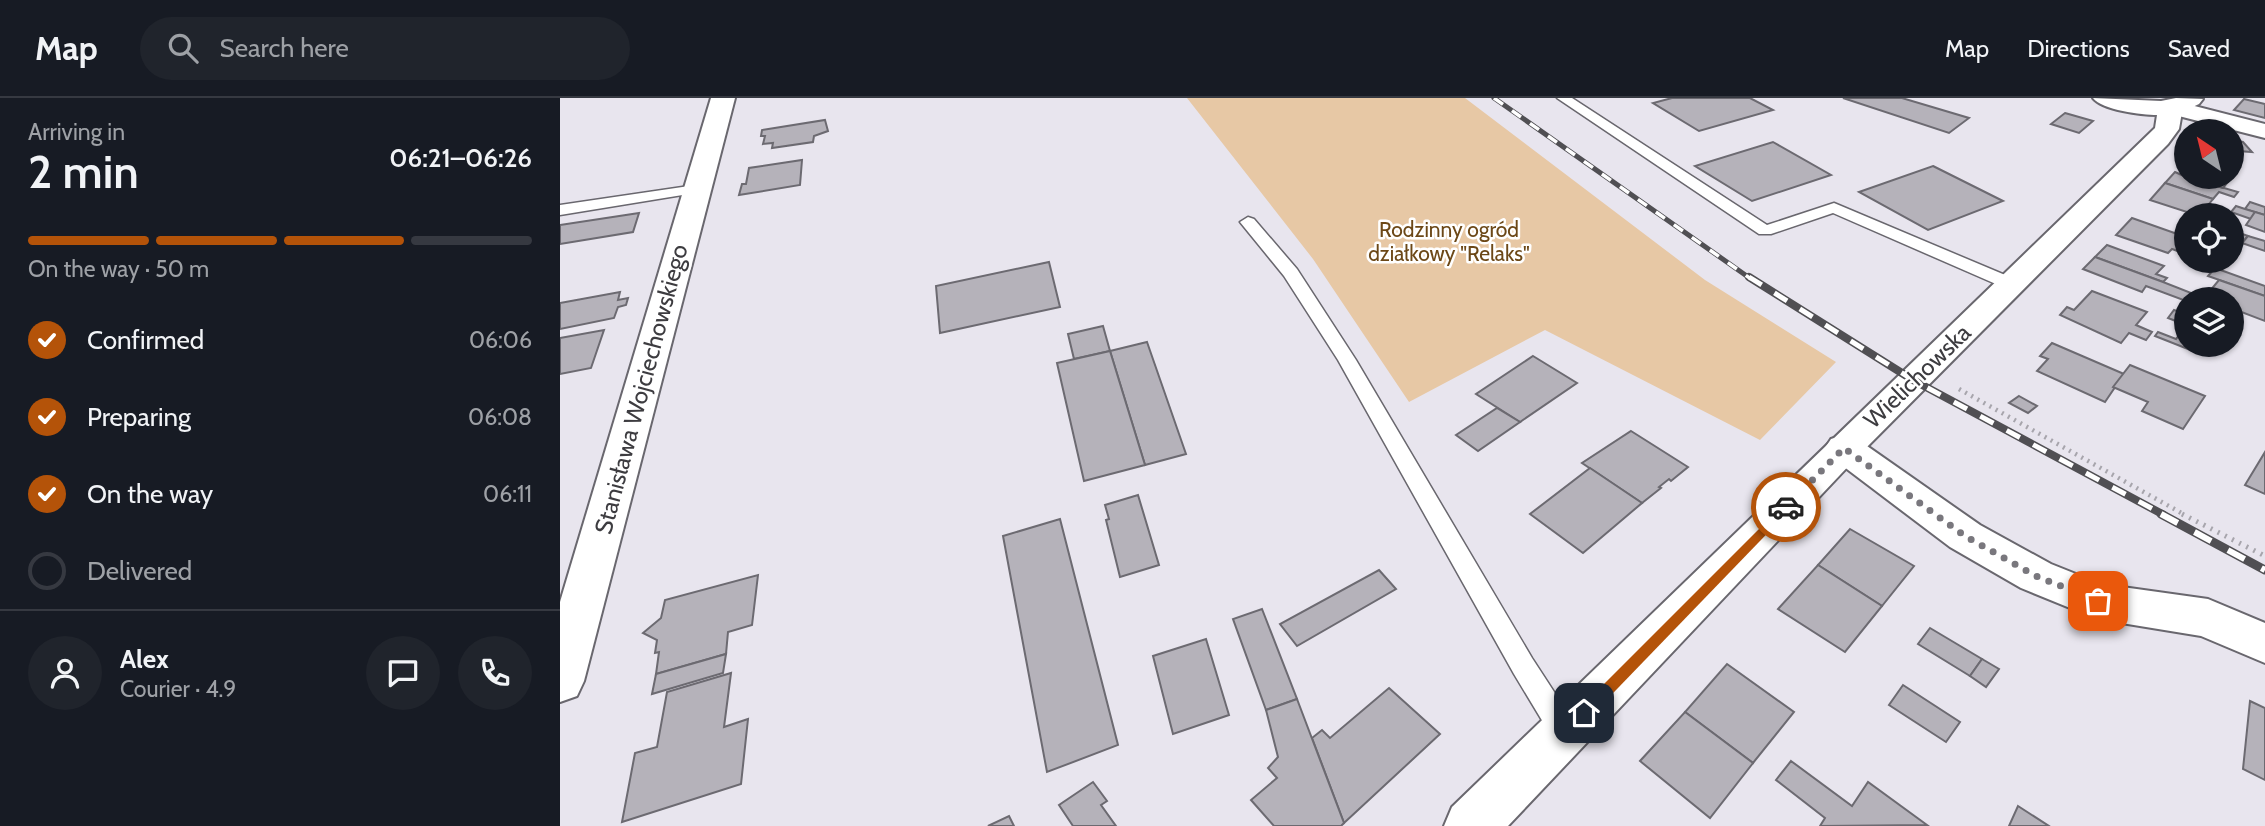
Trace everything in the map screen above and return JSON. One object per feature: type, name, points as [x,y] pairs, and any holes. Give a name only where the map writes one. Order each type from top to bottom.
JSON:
[{"type":"street","name":"Stanisława Wojciechowskiego","points":[[560,681],[723,98]]},
{"type":"street","points":[[2115,101],[2155,123],[2178,111],[2265,131]]},
{"type":"street","name":"Wielichowska","points":[[1471,826],[1844,448],[2011,284],[2178,111]]},
{"type":"street","points":[[1844,448],[1965,536],[2036,576],[2098,601],[2208,618],[2265,644]]},
{"type":"lane","points":[[1563,98],[1765,231],[1834,208],[2011,284]]},
{"type":"lane","points":[[560,210],[696,188]]},
{"type":"lane","points":[[1248,222],[1291,273],[1347,360],[1523,666],[1565,733]]},
{"type":"path","points":[[1947,382],[2218,534],[2265,556]]},
{"type":"green space","name":"Rodzinny ogród działkowy \"Relaks\"","points":[[1187,98],[1465,98],[1705,280],[1836,362],[1760,440],[1545,330],[1409,402],[1313,259]]},
{"type":"building","points":[[1672,98],[1750,98],[1773,110],[1699,131],[1653,103]]},
{"type":"building","points":[[1843,98],[1902,98],[1969,118],[1949,133]]},
{"type":"building","points":[[2244,99],[2265,104],[2265,118],[2234,110]]},
{"type":"building","points":[[2065,113],[2093,121],[2079,133],[2051,124]]},
{"type":"building","points":[[825,120],[828,131],[814,136],[813,142],[772,148],[773,143],[763,144],[765,136],[761,136],[762,130]]},
{"type":"building","points":[[1773,142],[1831,175],[1752,201],[1695,166]]},
{"type":"building","points":[[2244,143],[2252,152],[2244,151]]},
{"type":"building","points":[[802,160],[800,185],[739,195],[742,184],[746,184],[749,168]]},
{"type":"building","points":[[1933,166],[2003,201],[1928,230],[1859,192]]},
{"type":"building","points":[[2174,173],[2174,186],[2165,183]]},
{"type":"building","points":[[2165,183],[2174,186],[2174,189],[2183,189],[2213,199],[2210,203],[2174,203],[2174,208],[2150,200]]},
{"type":"building","points":[[2183,189],[2228,189],[2238,192],[2234,197],[2219,192],[2213,199]]},
{"type":"building","points":[[2250,202],[2265,207],[2265,215],[2245,209]]},
{"type":"building","points":[[2244,209],[2255,212],[2251,219],[2244,217]]},
{"type":"building","points":[[2255,212],[2265,215],[2265,232],[2246,225]]},
{"type":"building","points":[[639,213],[633,232],[560,244],[560,225]]},
{"type":"building","points":[[2132,218],[2174,233],[2174,250],[2168,253],[2116,235]]},
{"type":"building","points":[[2248,236],[2265,241],[2265,251],[2244,244]]},
{"type":"building","points":[[2107,245],[2164,266],[2156,274],[2167,278],[2163,282],[2095,257]]},
{"type":"building","points":[[2095,257],[2176,287],[2174,296],[2146,286],[2142,292],[2083,269]]},
{"type":"building","points":[[1049,262],[1060,307],[940,333],[936,286]]},
{"type":"building","points":[[2211,273],[2229,273],[2265,286],[2265,296],[2244,287],[2208,276]]},
{"type":"building","points":[[2219,280],[2239,287],[2213,287]]},
{"type":"building","points":[[2244,289],[2265,296],[2265,321],[2244,313]]},
{"type":"building","points":[[2092,291],[2147,312],[2136,325],[2152,332],[2146,340],[2129,333],[2121,343],[2060,315],[2067,307],[2074,310]]},
{"type":"building","points":[[620,292],[618,300],[628,298],[626,305],[618,307],[614,318],[560,329],[560,303]]},
{"type":"building","points":[[2174,310],[2174,320],[2168,318]]},
{"type":"building","points":[[1103,326],[1110,351],[1074,359],[1068,334]]},
{"type":"building","points":[[604,330],[591,368],[560,374],[560,338]]},
{"type":"building","points":[[2158,332],[2174,338],[2174,344],[2155,336]]},
{"type":"building","points":[[1147,342],[1186,454],[1145,465],[1110,351]]},
{"type":"building","points":[[2052,343],[2124,374],[2105,402],[2037,371],[2048,359],[2040,356]]},
{"type":"building","points":[[1110,351],[1145,465],[1084,481],[1057,363]]},
{"type":"building","points":[[1533,356],[1577,383],[1520,422],[1476,394]]},
{"type":"building","points":[[2130,365],[2205,396],[2183,429],[2142,411],[2148,402],[2113,387]]},
{"type":"building","points":[[2019,396],[2037,406],[2028,413],[2009,403]]},
{"type":"building","points":[[1497,408],[1520,422],[1478,451],[1456,435]]},
{"type":"building","points":[[1631,431],[1688,467],[1671,481],[1669,479],[1642,503],[1582,463]]},
{"type":"building","points":[[2265,452],[2265,494],[2245,485]]},
{"type":"building","points":[[1590,468],[1642,503],[1583,553],[1530,514]]},
{"type":"building","points":[[1138,495],[1159,565],[1120,577],[1105,505]]},
{"type":"building","points":[[1060,519],[1118,745],[1047,772],[1003,536]]},
{"type":"building","points":[[1850,529],[1914,566],[1882,606],[1818,565]]},
{"type":"building","points":[[1818,565],[1882,606],[1845,652],[1778,609]]},
{"type":"building","points":[[1379,570],[1396,589],[1297,646],[1280,624]]},
{"type":"building","points":[[758,575],[752,625],[728,632],[726,654],[656,674],[659,652],[655,653],[657,640],[643,633],[661,618],[665,600]]},
{"type":"building","points":[[1262,609],[1297,699],[1266,710],[1233,619]]},
{"type":"building","points":[[1930,628],[1982,659],[1970,676],[1918,644]]},
{"type":"building","points":[[1206,639],[1229,715],[1173,734],[1153,656]]},
{"type":"building","points":[[726,654],[723,673],[652,694],[656,674]]},
{"type":"building","points":[[1982,659],[1999,669],[1986,687],[1970,676]]},
{"type":"building","points":[[1727,664],[1794,712],[1753,763],[1685,712]]},
{"type":"building","points":[[731,673],[724,727],[748,719],[741,784],[622,822],[635,753],[657,747],[667,692]]},
{"type":"building","points":[[1903,685],[1960,722],[1946,742],[1889,705]]},
{"type":"building","points":[[1389,688],[1440,734],[1344,823],[1312,738],[1322,730],[1330,738]]},
{"type":"building","points":[[1297,699],[1344,823],[1341,826],[1274,826],[1251,800],[1277,778],[1268,768],[1278,757],[1266,710]]},
{"type":"building","points":[[2250,701],[2265,708],[2265,780],[2243,769]]},
{"type":"building","points":[[1685,712],[1753,763],[1710,818],[1640,761]]},
{"type":"building","points":[[1791,761],[1852,806],[1868,782],[1927,825],[1820,826],[1825,818],[1776,780]]},
{"type":"building","points":[[1093,782],[1107,801],[1101,805],[1116,826],[1073,826],[1059,805]]},
{"type":"building","points":[[2018,806],[2049,826],[2009,826]]},
{"type":"building","points":[[1009,816],[1014,826],[988,826]]},
{"type":"railway","points":[[1494,98],[1751,279]]},
{"type":"railway","points":[[1749,277],[1913,380],[2164,515]]},
{"type":"railway","points":[[2161,514],[2265,570]]},
{"type":"way so far","points":[[1786,507],[1844,448],[1965,536],[2036,576],[2098,601]]},
{"type":"route","points":[[1584,713],[1786,507]]}]
